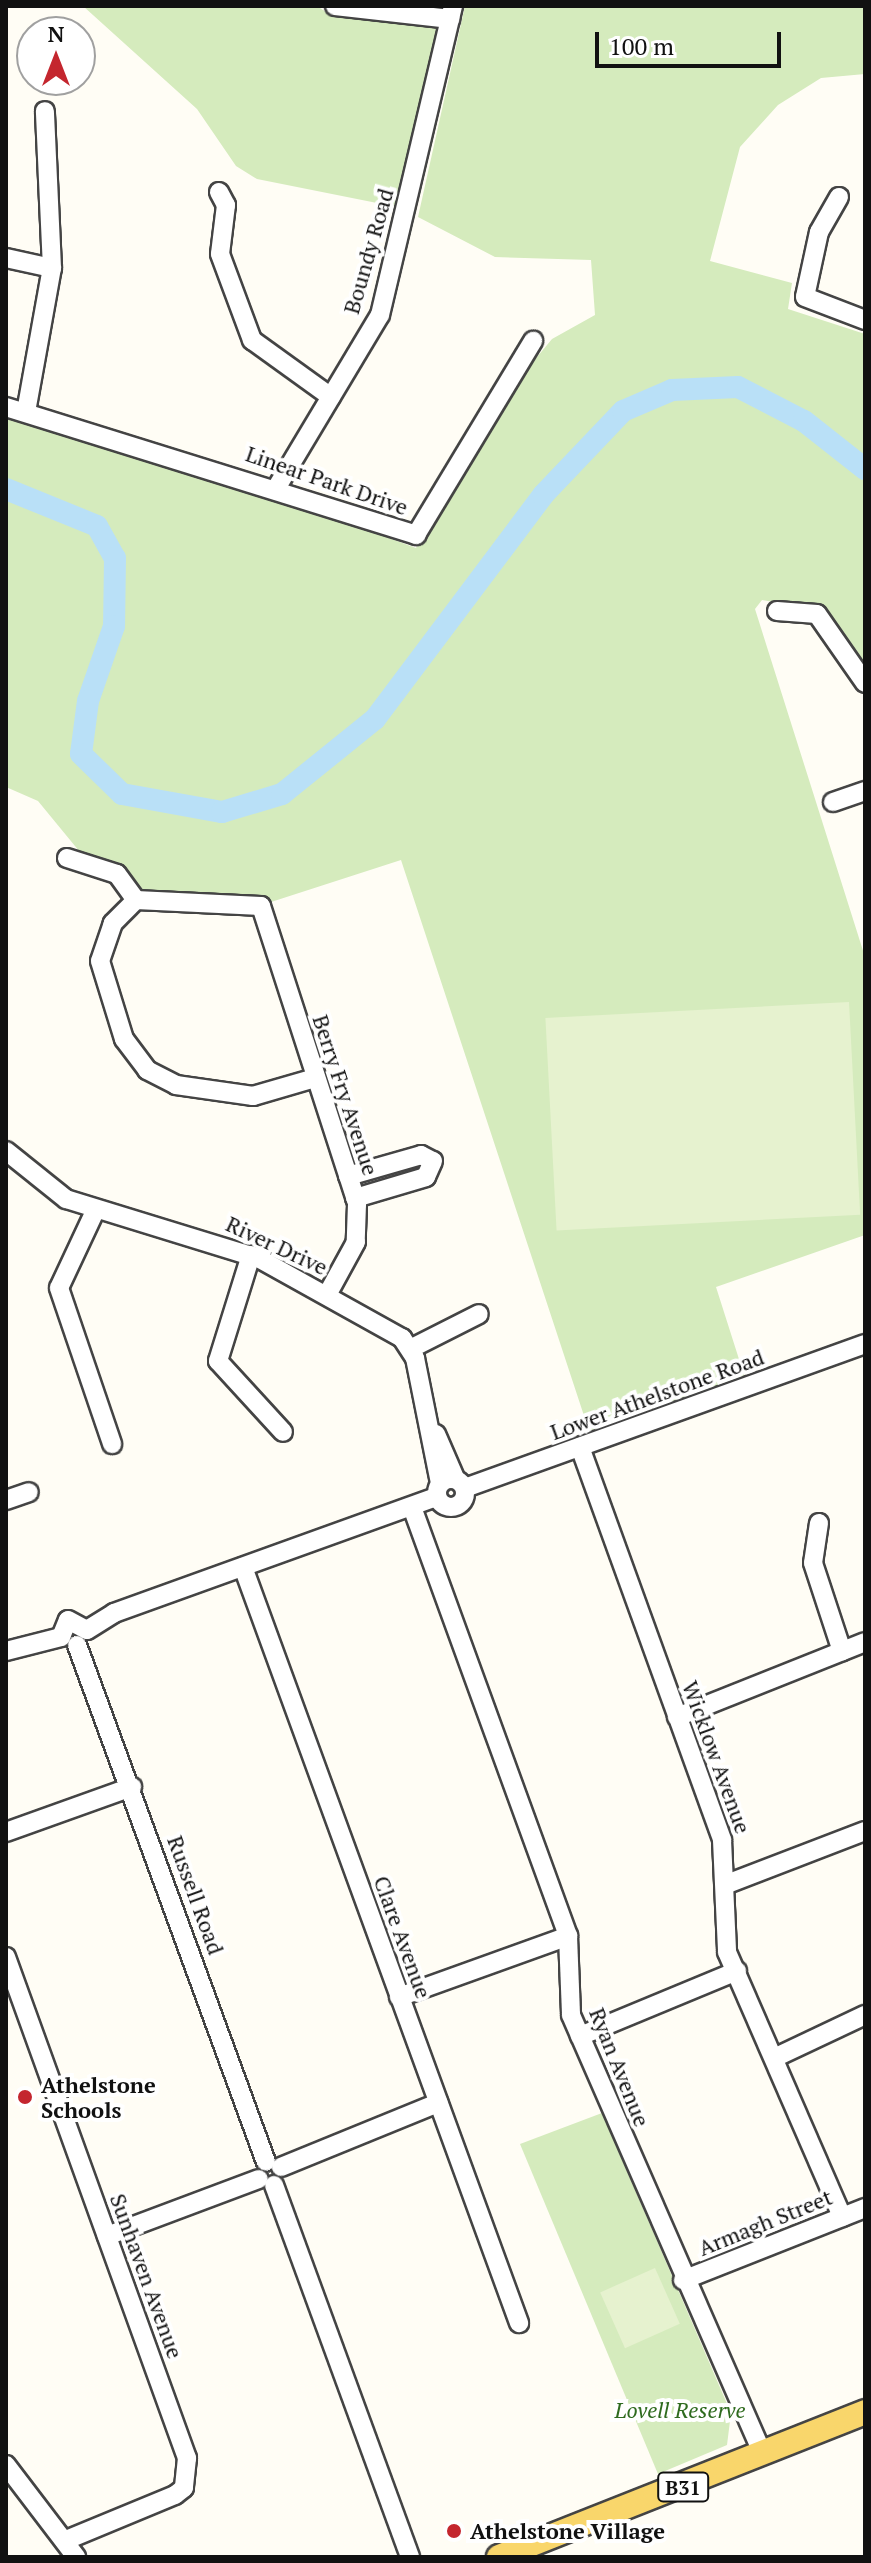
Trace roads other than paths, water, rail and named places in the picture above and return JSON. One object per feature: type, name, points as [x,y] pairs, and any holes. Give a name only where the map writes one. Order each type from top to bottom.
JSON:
[{"type":"main road","name":"B31","points":[[499,2557],[865,2412]]},
{"type":"street","points":[[335,6],[451,12]]},
{"type":"street","name":"Boundy Road","points":[[277,487],[380,315],[451,12]]},
{"type":"street","points":[[26,412],[52,268],[45,111]]},
{"type":"street","points":[[219,192],[226,205],[220,254],[252,340],[331,397]]},
{"type":"street","points":[[839,197],[819,232],[808,302],[865,320]]},
{"type":"street","points":[[6,258],[52,268]]},
{"type":"street","name":"Linear Park Drive","points":[[6,407],[277,487],[416,535],[533,341]]},
{"type":"street","points":[[777,611],[817,614],[865,683]]},
{"type":"street","points":[[833,802],[865,791]]},
{"type":"street","points":[[67,858],[117,874],[136,900],[113,923],[100,961],[124,1039],[147,1070],[176,1085],[253,1096],[315,1078]]},
{"type":"street","name":"Berry Fry Avenue","points":[[136,900],[261,906],[355,1198],[356,1242],[327,1295]]},
{"type":"street","name":"River Drive","points":[[6,1151],[45,1187],[96,1209],[251,1255],[327,1295],[410,1349]]},
{"type":"street","points":[[348,1176],[421,1155],[433,1161],[426,1177],[355,1198]]},
{"type":"street","points":[[96,1209],[59,1288],[112,1444]]},
{"type":"street","points":[[251,1255],[218,1361],[283,1432]]},
{"type":"street","points":[[450,1487],[427,1423],[410,1349],[479,1314]]},
{"type":"street","name":"Lower Athelstone Road","points":[[6,1651],[75,1638],[114,1613],[412,1507],[450,1487],[580,1447],[865,1344]]},
{"type":"street","name":"Wicklow Avenue","points":[[580,1447],[722,1840],[727,1884],[723,1930],[737,1971],[842,2217]]},
{"type":"street","points":[[6,1500],[29,1492]]},
{"type":"street","name":"Ryan Avenue","points":[[412,1507],[568,1936],[571,2015],[683,2280],[762,2453]]},
{"type":"street","points":[[819,1523],[813,1563],[842,1651]]},
{"type":"street","name":"Clare Avenue","points":[[243,1567],[519,2323]]},
{"type":"street","name":"Russell Road","points":[[75,1638],[132,1787],[410,2557]]},
{"type":"street","points":[[677,1717],[865,1642]]},
{"type":"street","points":[[6,1832],[132,1787]]},
{"type":"street","points":[[727,1884],[865,1831]]},
{"type":"street","points":[[399,1997],[568,1936]]},
{"type":"street","name":"Sunhaven Avenue","points":[[6,1957],[107,2236],[188,2474],[175,2495],[64,2541]]},
{"type":"street","points":[[580,2036],[737,1971]]},
{"type":"street","points":[[774,2058],[865,2015]]},
{"type":"street","points":[[107,2236],[438,2103]]},
{"type":"street","name":"Armagh Street","points":[[683,2280],[865,2208]]},
{"type":"street","points":[[6,2465],[76,2557]]},
{"type":"waterway","points":[[6,489],[97,526],[115,558],[114,626],[88,701],[81,754],[122,794],[222,812],[282,794],[375,719],[543,495],[623,411],[672,390],[738,387],[804,421],[865,469]]},
{"type":"place","name":"Athelstone Schools","points":[[25,2097]]},
{"type":"place","name":"Athelstone Village","points":[[454,2531]]},
{"type":"park label","name":"Lovell Reserve","points":[[680,2410]]}]
